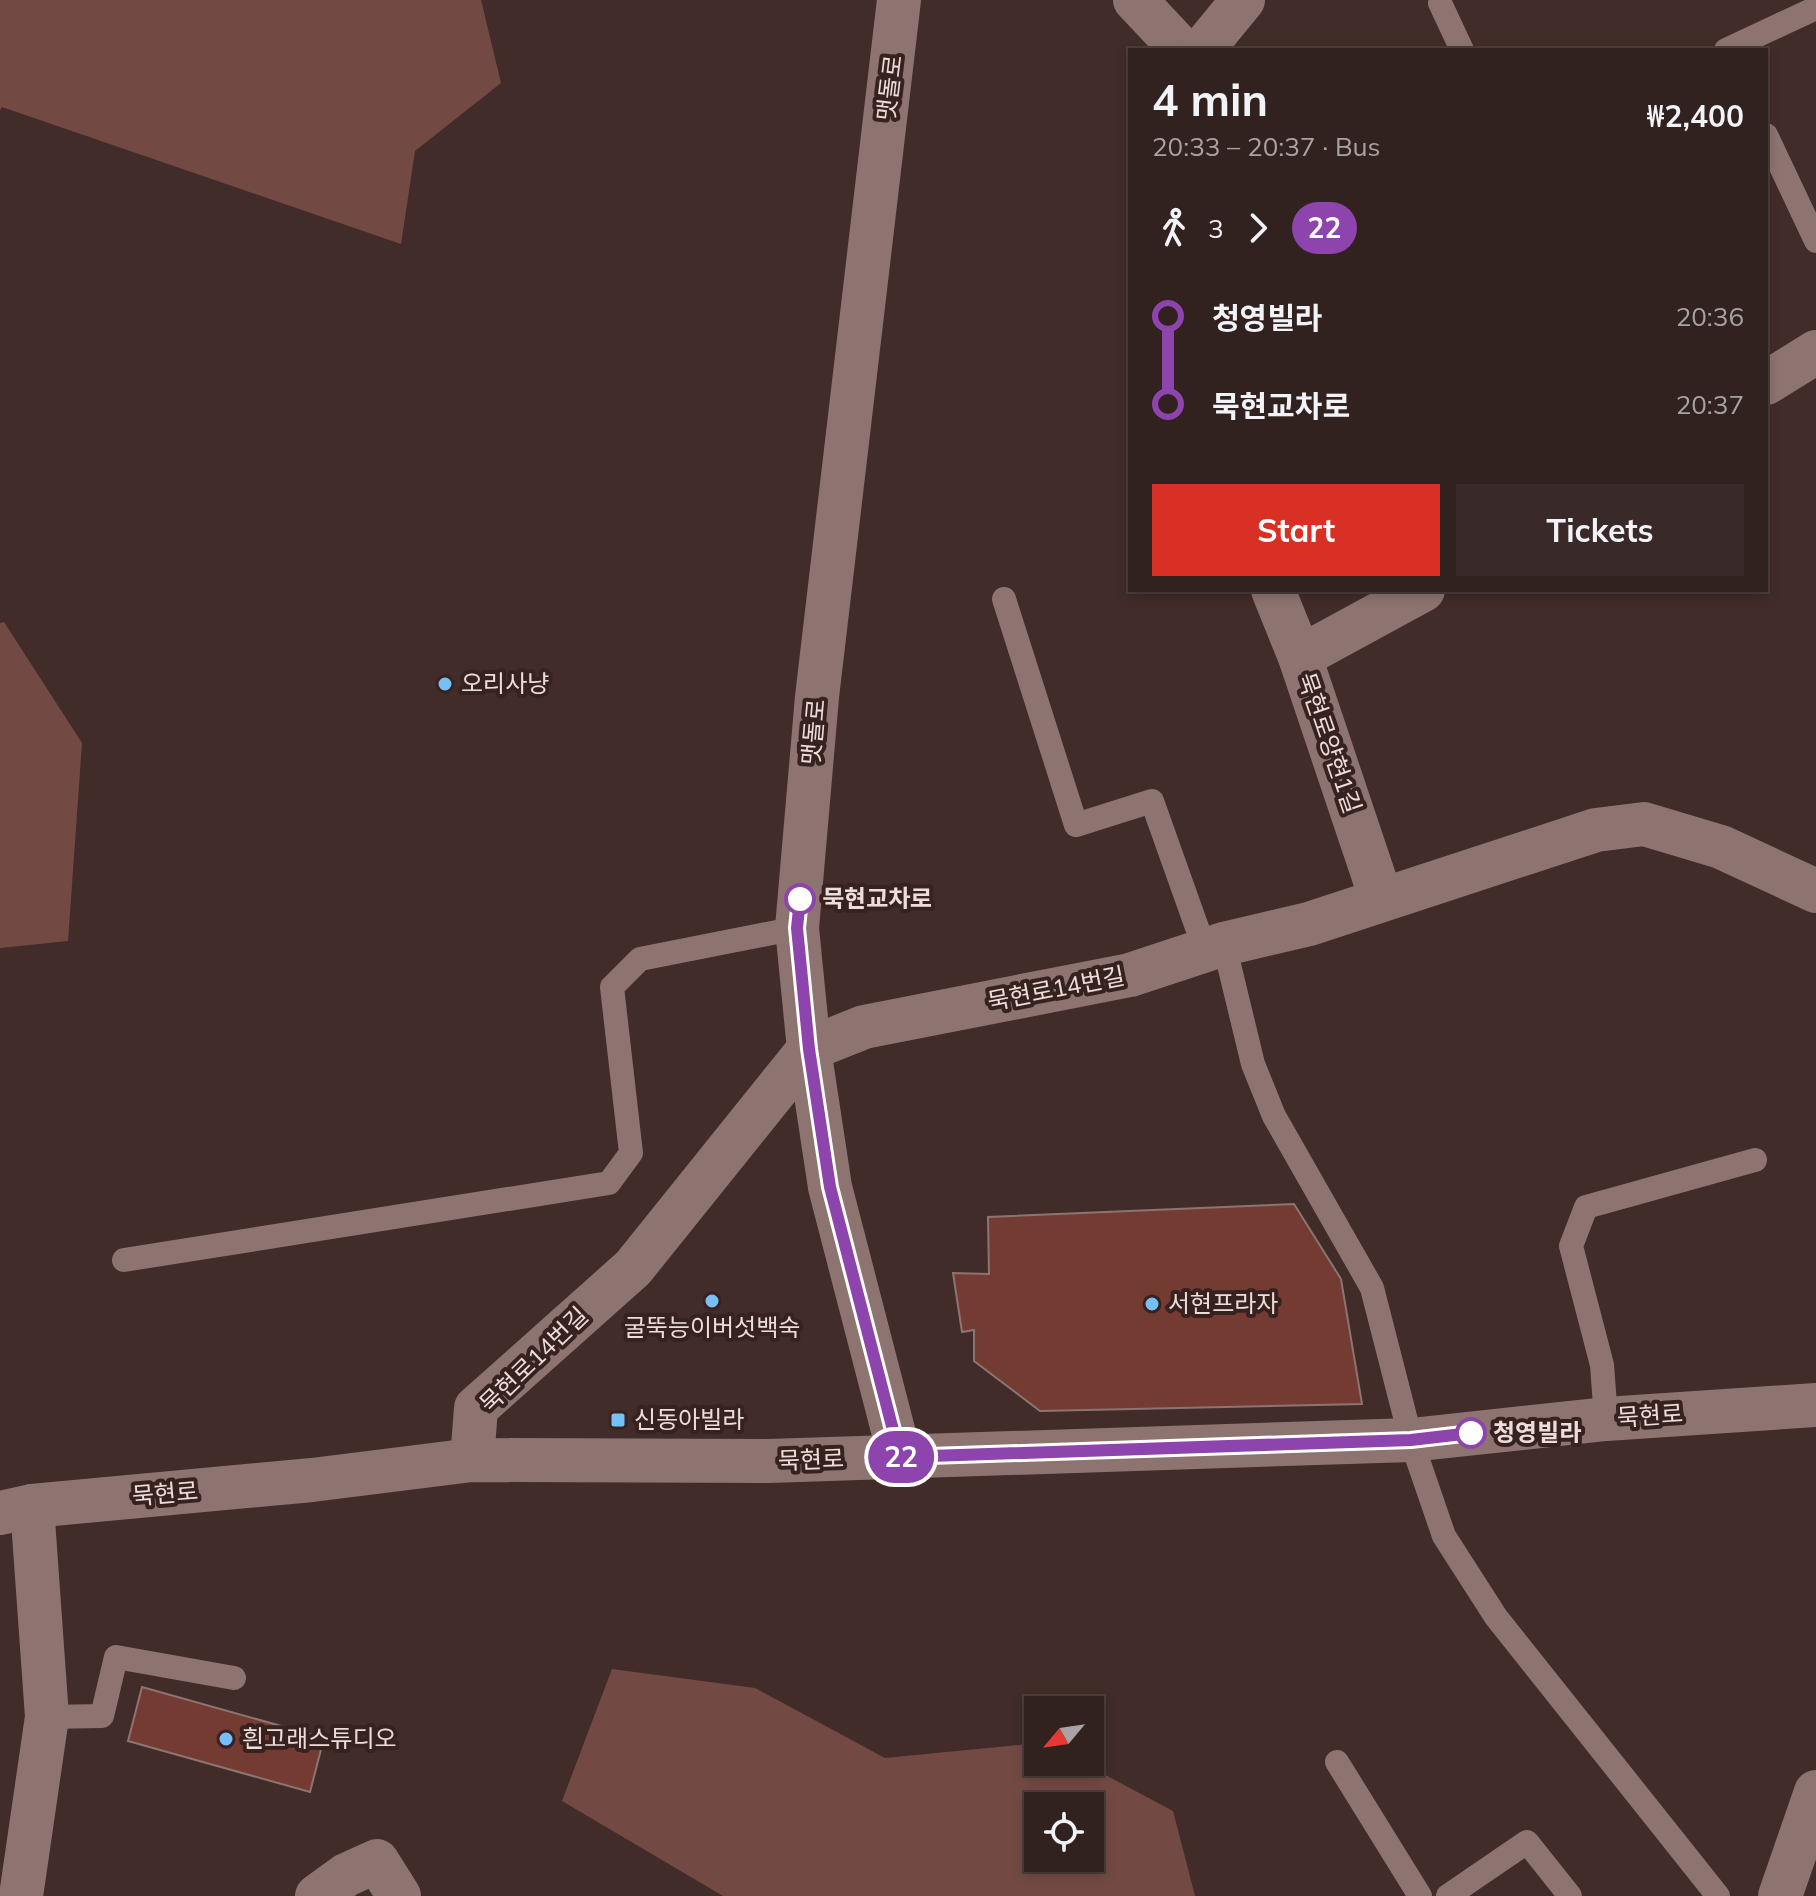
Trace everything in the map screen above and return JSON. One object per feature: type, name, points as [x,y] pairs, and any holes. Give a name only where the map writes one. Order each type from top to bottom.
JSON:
[{"type":"street","points":[[1135,0],[1180,48]]},
{"type":"street","points":[[1204,48],[1243,0]]},
{"type":"street","name":"맷돌로","points":[[900,1457],[830,1187],[809,1049],[797,928],[817,697],[903,5]]},
{"type":"street","points":[[1768,382],[1816,352]]},
{"type":"street","name":"묵현로양현1길","points":[[1274,592],[1300,657],[1381,898]]},
{"type":"street","points":[[1300,657],[1419,592]]},
{"type":"street","name":"묵현로14번길","points":[[472,1460],[476,1408],[633,1268],[809,1049],[864,1027],[1130,975],[1215,947],[1309,924],[1596,830],[1644,824],[1721,847],[1816,891]]},
{"type":"street","name":"묵현로","points":[[16,1509],[312,1480],[472,1460],[769,1461],[1411,1440],[1606,1419],[1816,1405]]},
{"type":"street","points":[[16,1509],[47,1717],[21,1896]]},
{"type":"street","points":[[1780,1896],[1816,1792]]},
{"type":"street","points":[[317,1896],[346,1875],[377,1861],[399,1896]]},
{"type":"lane","points":[[1440,3],[1461,48]]},
{"type":"lane","points":[[1730,48],[1816,8]]},
{"type":"lane","points":[[1768,139],[1816,241]]},
{"type":"lane","points":[[1004,599],[1076,825],[1152,801],[1215,947],[1253,1064],[1274,1116],[1372,1288],[1411,1440],[1444,1536],[1496,1617],[1718,1896]]},
{"type":"lane","points":[[124,1260],[609,1183],[631,1153],[612,987],[640,959],[797,928]]},
{"type":"lane","points":[[1606,1419],[1602,1365],[1571,1246],[1586,1207],[1755,1160]]},
{"type":"lane","points":[[47,1717],[102,1716],[116,1657],[234,1678]]},
{"type":"lane","points":[[1337,1762],[1420,1896]]},
{"type":"lane","points":[[1448,1896],[1527,1842],[1570,1896]]},
{"type":"shaded area","points":[[0,0],[481,0],[501,83],[415,151],[401,244],[2,107],[0,110]]},
{"type":"shaded area","points":[[4,622],[82,743],[68,941],[0,948],[0,623]]},
{"type":"shaded area","points":[[612,1669],[755,1688],[885,1758],[1024,1744],[1024,1776],[1104,1774],[1173,1811],[1195,1896],[723,1896],[562,1801]]},
{"type":"building","name":"서현프라자","points":[[1294,1204],[1341,1279],[1362,1404],[1040,1411],[974,1361],[974,1330],[962,1332],[953,1273],[989,1274],[988,1217]]},
{"type":"building","name":"흰고래스튜디오","points":[[142,1687],[324,1738],[310,1792],[128,1741]]},
{"type":"bus line","name":"22","points":[[800,899],[797,928],[809,1049],[830,1187],[900,1457],[1411,1440],[1471,1433]]},
{"type":"place","name":"오리사냥","points":[[445,684]]},
{"type":"place","name":"묵현교차로","points":[[800,899]]},
{"type":"place","name":"굴뚝능이버섯백숙","points":[[712,1301]]},
{"type":"place","name":"서현프라자","points":[[1152,1304]]},
{"type":"place","name":"신동아빌라","points":[[618,1420]]},
{"type":"place","name":"청영빌라","points":[[1471,1433]]},
{"type":"place","name":"흰고래스튜디오","points":[[226,1739]]}]
